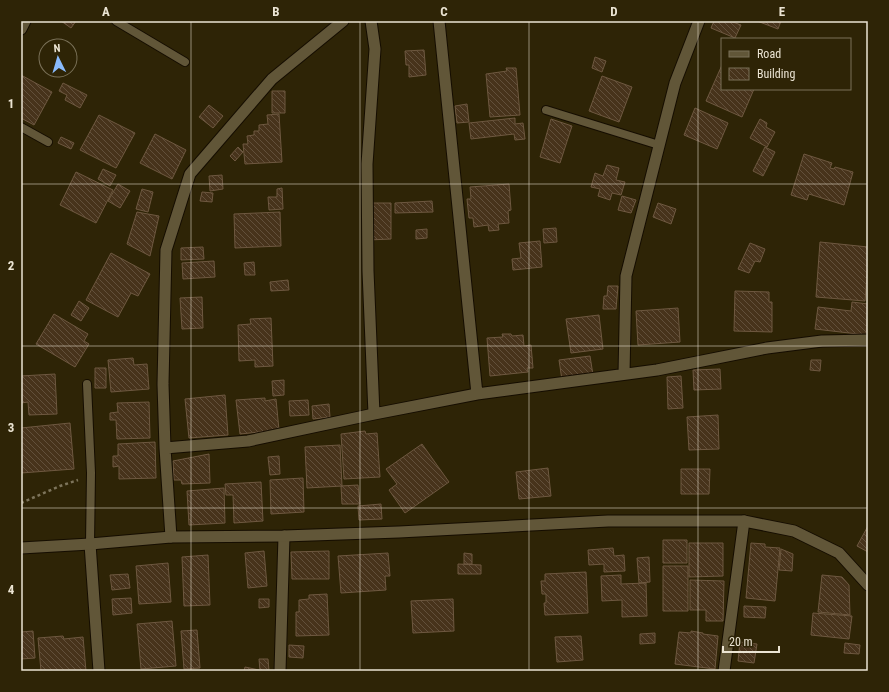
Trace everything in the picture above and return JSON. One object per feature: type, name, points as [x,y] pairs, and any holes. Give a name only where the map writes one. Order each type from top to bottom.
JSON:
[{"type":"street","points":[[21,29],[25,21]]},
{"type":"street","points":[[171,537],[165,448],[164,384],[166,250],[190,174],[272,79],[343,21]]},
{"type":"street","points":[[371,21],[375,49],[367,164],[368,263],[374,414]]},
{"type":"street","points":[[440,21],[477,394]]},
{"type":"street","points":[[624,374],[626,276],[676,83],[699,21]]},
{"type":"street","points":[[165,448],[248,442],[374,414],[477,394],[657,370],[768,348],[822,341],[868,340]]},
{"type":"street","points":[[21,548],[171,537],[284,536],[399,532],[608,521],[744,521],[794,531],[840,552],[868,585]]},
{"type":"street","points":[[724,671],[744,521]]},
{"type":"street","points":[[280,671],[284,536]]},
{"type":"street","points":[[90,544],[99,671]]},
{"type":"lane","points":[[116,21],[185,62]]},
{"type":"lane","points":[[546,110],[659,145]]},
{"type":"lane","points":[[21,127],[48,142]]},
{"type":"lane","points":[[86,384],[91,473],[90,544]]},
{"type":"path","points":[[21,503],[60,486],[75,482],[91,473]]},
{"type":"building","points":[[61,21],[76,21],[71,28]]},
{"type":"building","points":[[714,21],[730,21],[741,25],[735,38],[711,28]]},
{"type":"building","points":[[757,21],[781,21],[778,29]]},
{"type":"building","points":[[424,50],[426,75],[409,77],[409,65],[406,65],[405,51]]},
{"type":"building","points":[[595,57],[606,61],[602,72],[592,68]]},
{"type":"building","points":[[721,67],[721,90],[754,90],[742,117],[706,101]]},
{"type":"building","points":[[506,68],[516,68],[520,115],[490,117],[486,74],[507,71]]},
{"type":"building","points":[[21,75],[52,92],[34,125],[21,118]]},
{"type":"building","points":[[602,76],[632,87],[619,122],[589,111]]},
{"type":"building","points":[[63,83],[87,95],[80,108],[65,100],[67,95],[59,91]]},
{"type":"building","points":[[272,91],[285,91],[285,113],[272,113]]},
{"type":"building","points":[[467,104],[469,122],[457,123],[455,106]]},
{"type":"building","points":[[209,105],[223,116],[213,128],[199,117]]},
{"type":"building","points":[[695,108],[728,123],[717,149],[684,135]]},
{"type":"building","points":[[279,114],[282,162],[245,164],[243,144],[248,144],[247,136],[254,135],[254,131],[259,131],[259,125],[268,124],[267,115]]},
{"type":"building","points":[[99,115],[135,133],[116,168],[80,150]]},
{"type":"building","points":[[515,118],[515,124],[523,123],[525,139],[515,140],[514,134],[471,139],[469,123]]},
{"type":"building","points":[[551,119],[572,126],[560,163],[540,157]]},
{"type":"building","points":[[760,119],[767,123],[766,127],[775,132],[767,147],[750,138]]},
{"type":"building","points":[[155,134],[186,150],[172,179],[140,163]]},
{"type":"building","points":[[61,137],[74,143],[71,149],[58,143]]},
{"type":"building","points":[[238,147],[243,152],[235,161],[230,156]]},
{"type":"building","points":[[765,147],[775,152],[763,176],[753,171]]},
{"type":"building","points":[[804,154],[832,163],[830,168],[834,169],[835,167],[853,172],[844,205],[809,194],[807,200],[791,195]]},
{"type":"building","points":[[607,165],[619,168],[616,180],[625,182],[621,195],[612,193],[610,200],[598,196],[600,189],[591,187],[595,173],[603,176]]},
{"type":"building","points":[[103,169],[116,175],[110,186],[98,179]]},
{"type":"building","points":[[76,172],[113,190],[96,223],[60,205]]},
{"type":"building","points":[[222,175],[223,189],[210,191],[209,176]]},
{"type":"building","points":[[118,184],[130,191],[120,208],[108,201]]},
{"type":"building","points":[[509,184],[511,210],[508,211],[509,223],[498,224],[499,230],[489,231],[488,225],[474,227],[473,218],[469,218],[467,199],[471,199],[470,187]]},
{"type":"building","points":[[282,188],[283,209],[269,210],[268,197],[277,197],[277,189]]},
{"type":"building","points":[[142,189],[153,192],[148,212],[136,209]]},
{"type":"building","points":[[202,192],[213,193],[212,202],[200,201]]},
{"type":"building","points":[[622,196],[636,200],[631,213],[618,210]]},
{"type":"building","points":[[432,201],[433,212],[395,213],[395,203]]},
{"type":"building","points":[[368,203],[391,203],[391,239],[368,240]]},
{"type":"building","points":[[658,203],[676,209],[671,224],[653,217]]},
{"type":"building","points":[[137,212],[159,216],[150,256],[127,244]]},
{"type":"building","points":[[280,212],[281,246],[235,248],[234,214]]},
{"type":"building","points":[[556,228],[557,242],[544,243],[543,229]]},
{"type":"building","points":[[427,229],[427,238],[416,239],[416,230]]},
{"type":"building","points":[[540,241],[542,267],[513,270],[512,259],[521,258],[519,243]]},
{"type":"building","points":[[820,242],[868,247],[865,301],[816,297]]},
{"type":"building","points":[[750,243],[765,249],[760,262],[755,261],[749,273],[738,269]]},
{"type":"building","points":[[203,247],[204,259],[181,260],[181,248]]},
{"type":"building","points":[[111,253],[150,274],[138,296],[131,293],[118,317],[86,300]]},
{"type":"building","points":[[214,261],[215,277],[183,279],[182,263]]},
{"type":"building","points":[[254,262],[255,275],[245,275],[244,263]]},
{"type":"building","points":[[288,280],[289,290],[271,291],[270,282]]},
{"type":"building","points":[[608,286],[618,286],[616,309],[603,309],[604,296],[607,296]]},
{"type":"building","points":[[735,291],[769,292],[769,302],[772,302],[772,332],[734,331]]},
{"type":"building","points":[[202,297],[203,328],[182,329],[180,298]]},
{"type":"building","points":[[79,301],[89,308],[81,321],[71,315]]},
{"type":"building","points":[[852,302],[868,304],[866,335],[815,329],[818,307],[851,311]]},
{"type":"building","points":[[678,308],[680,342],[638,345],[636,311]]},
{"type":"building","points":[[54,314],[88,334],[84,341],[89,344],[75,367],[36,344]]},
{"type":"building","points":[[599,315],[603,349],[571,353],[566,319]]},
{"type":"building","points":[[271,318],[273,366],[255,367],[255,360],[239,361],[238,325],[251,324],[250,319]]},
{"type":"building","points":[[502,334],[511,334],[512,336],[523,335],[524,346],[531,345],[533,368],[527,368],[528,372],[490,376],[487,338],[503,337]]},
{"type":"building","points":[[590,356],[593,375],[562,380],[559,360]]},
{"type":"building","points":[[133,358],[134,365],[147,364],[149,389],[111,392],[108,360]]},
{"type":"building","points":[[811,360],[821,360],[820,371],[810,370]]},
{"type":"building","points":[[95,368],[106,368],[106,388],[95,388]]},
{"type":"building","points":[[720,369],[721,389],[694,390],[693,370]]},
{"type":"building","points":[[55,374],[57,414],[29,415],[28,402],[21,403],[21,376]]},
{"type":"building","points":[[681,376],[683,408],[668,409],[667,377]]},
{"type":"building","points":[[284,380],[284,395],[273,396],[272,381]]},
{"type":"building","points":[[225,395],[228,435],[189,438],[185,399]]},
{"type":"building","points":[[265,398],[265,401],[276,399],[279,430],[240,434],[236,400]]},
{"type":"building","points":[[308,400],[309,415],[290,416],[289,401]]},
{"type":"building","points":[[149,402],[150,438],[117,439],[116,420],[110,420],[110,413],[118,412],[117,403]]},
{"type":"building","points":[[329,404],[330,417],[313,419],[312,406]]},
{"type":"building","points":[[718,415],[719,449],[689,450],[687,417]]},
{"type":"building","points":[[70,423],[74,469],[21,473],[21,428]]},
{"type":"building","points":[[365,431],[366,434],[377,433],[380,477],[344,479],[341,434]]},
{"type":"building","points":[[155,442],[156,478],[119,479],[119,466],[113,467],[113,456],[118,456],[118,444]]},
{"type":"building","points":[[422,444],[449,482],[405,513],[389,490],[397,484],[386,469]]},
{"type":"building","points":[[340,445],[342,486],[307,488],[305,447]]},
{"type":"building","points":[[209,454],[210,483],[182,484],[181,480],[174,480],[173,461]]},
{"type":"building","points":[[279,456],[280,474],[270,475],[268,457]]},
{"type":"building","points":[[548,468],[551,496],[519,499],[516,472]]},
{"type":"building","points":[[681,469],[710,469],[709,494],[681,494]]},
{"type":"building","points":[[303,478],[304,512],[271,514],[270,480]]},
{"type":"building","points":[[261,482],[263,521],[234,523],[233,495],[226,495],[225,484]]},
{"type":"building","points":[[358,485],[360,504],[342,504],[341,486]]},
{"type":"building","points":[[224,488],[225,523],[189,525],[187,491]]},
{"type":"building","points":[[381,504],[382,519],[359,520],[358,506]]},
{"type":"building","points":[[868,526],[868,552],[857,546]]},
{"type":"building","points":[[663,540],[687,540],[687,563],[663,563]]},
{"type":"building","points":[[689,543],[723,543],[723,576],[689,577]]},
{"type":"building","points":[[751,543],[765,544],[765,547],[780,548],[775,601],[746,598]]},
{"type":"building","points":[[613,548],[614,556],[624,555],[625,571],[604,572],[604,564],[589,565],[588,550]]},
{"type":"building","points":[[781,549],[793,554],[792,571],[779,570]]},
{"type":"building","points":[[264,551],[267,586],[248,588],[245,553]]},
{"type":"building","points":[[329,551],[329,579],[292,579],[291,552]]},
{"type":"building","points":[[388,553],[390,576],[385,576],[386,590],[341,593],[338,556]]},
{"type":"building","points":[[464,553],[472,554],[472,564],[464,564]]},
{"type":"building","points":[[208,555],[210,605],[184,606],[182,557]]},
{"type":"building","points":[[649,557],[650,582],[639,583],[637,558]]},
{"type":"building","points":[[168,563],[171,602],[139,604],[136,566]]},
{"type":"building","points":[[458,564],[481,565],[481,574],[458,574]]},
{"type":"building","points":[[663,566],[688,566],[688,611],[663,611]]},
{"type":"building","points":[[586,572],[588,613],[545,615],[544,603],[546,603],[546,594],[542,594],[541,581],[545,581],[545,574]]},
{"type":"building","points":[[128,574],[130,588],[112,590],[110,575]]},
{"type":"building","points":[[621,575],[621,584],[646,583],[647,616],[622,617],[622,600],[602,601],[601,576]]},
{"type":"building","points":[[822,575],[842,577],[849,585],[850,615],[818,612]]},
{"type":"building","points":[[690,580],[724,581],[723,621],[706,621],[706,610],[690,610]]},
{"type":"building","points":[[327,594],[329,635],[296,636],[296,612],[299,612],[299,600],[309,599],[309,595]]},
{"type":"building","points":[[131,598],[132,613],[113,615],[112,599]]},
{"type":"building","points":[[259,599],[269,599],[269,607],[259,608]]},
{"type":"building","points":[[453,599],[454,631],[413,633],[411,601]]},
{"type":"building","points":[[744,606],[766,607],[765,618],[744,617]]},
{"type":"building","points":[[813,613],[852,616],[849,639],[811,635]]},
{"type":"building","points":[[172,621],[176,666],[141,669],[137,624]]},
{"type":"building","points":[[197,630],[200,668],[184,669],[181,631]]},
{"type":"building","points":[[33,631],[35,658],[21,659],[21,632]]},
{"type":"building","points":[[691,631],[718,636],[715,669],[675,664],[679,632],[691,633]]},
{"type":"building","points":[[655,633],[655,643],[640,644],[640,634]]},
{"type":"building","points":[[63,636],[64,639],[83,637],[86,671],[41,671],[38,638]]},
{"type":"building","points":[[581,636],[583,660],[557,662],[555,637]]},
{"type":"building","points":[[740,642],[757,644],[754,663],[738,661]]},
{"type":"building","points":[[845,643],[860,645],[859,654],[844,653]]},
{"type":"building","points":[[289,645],[304,646],[303,658],[289,657]]},
{"type":"building","points":[[259,659],[268,659],[269,671],[260,671]]},
{"type":"building","points":[[245,667],[259,670],[244,671]]}]
